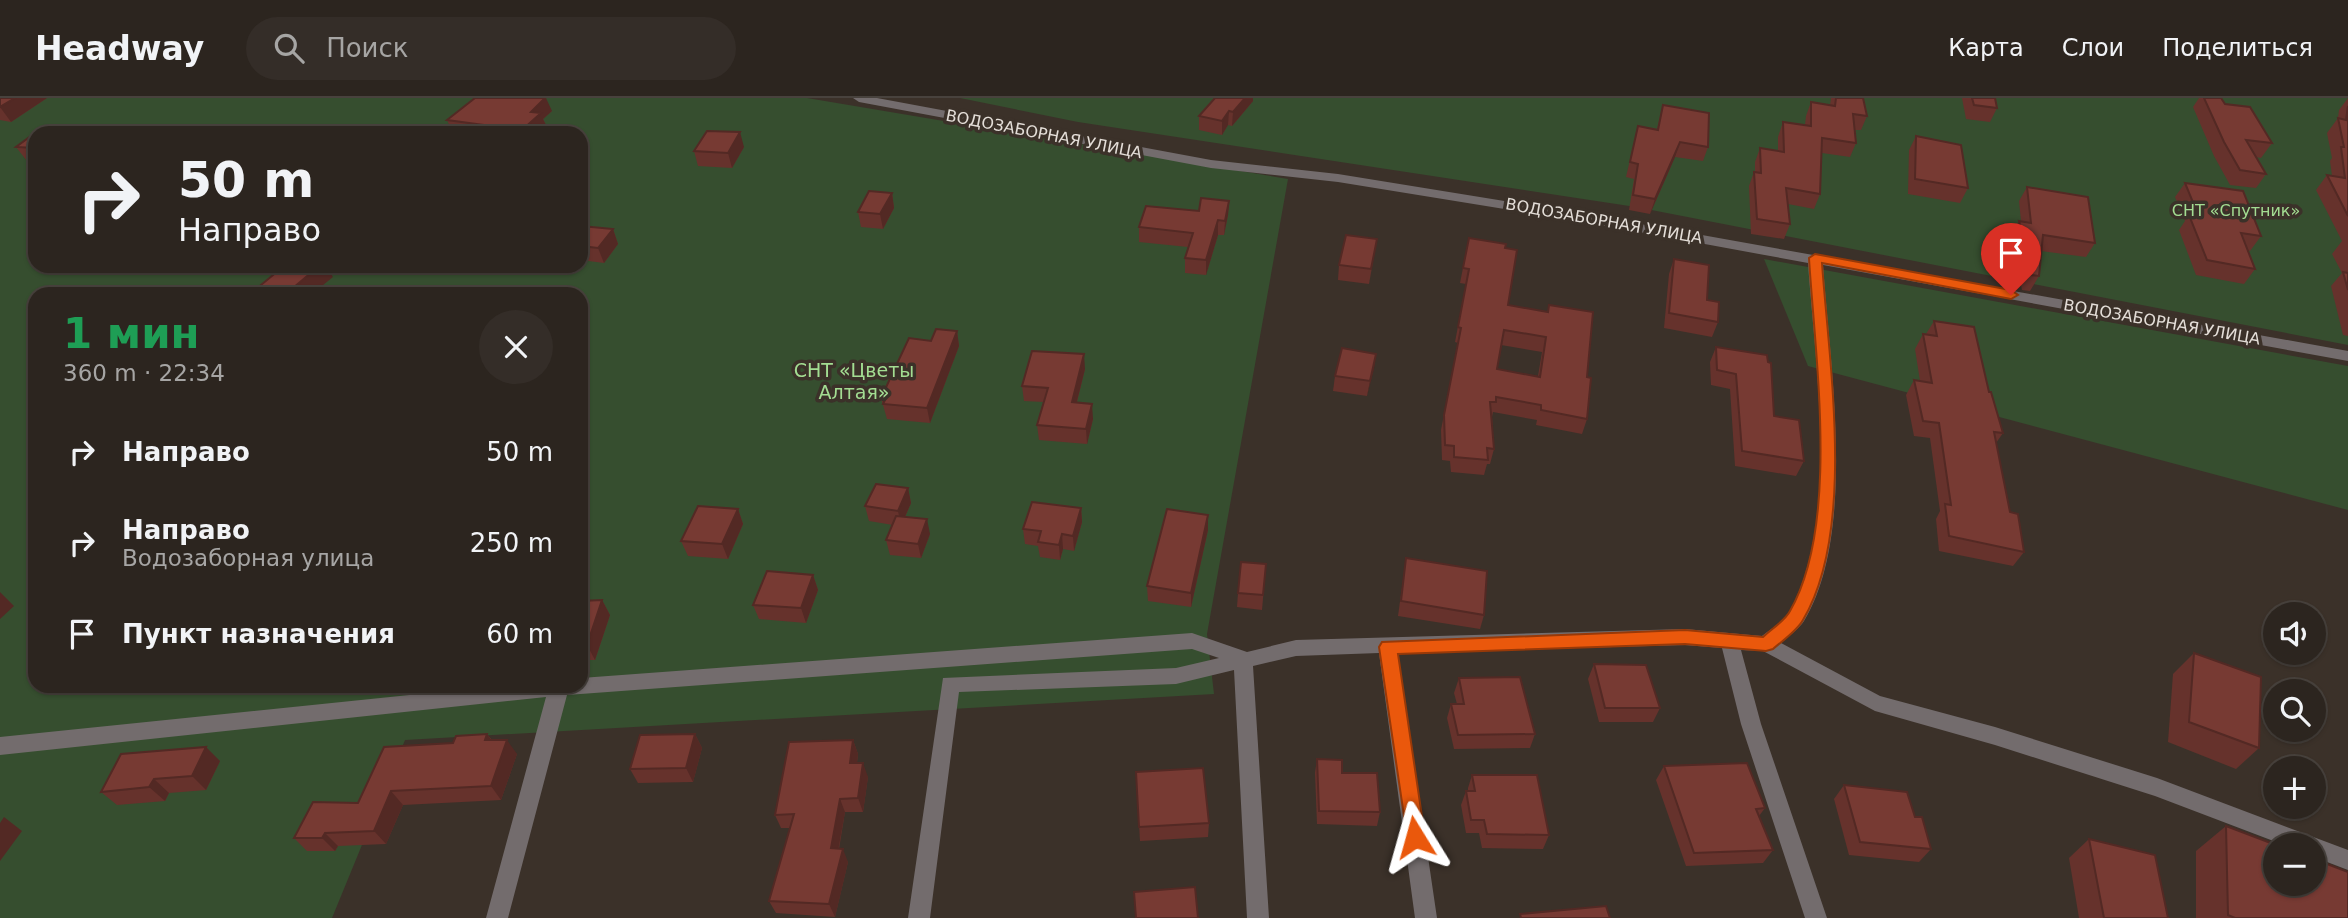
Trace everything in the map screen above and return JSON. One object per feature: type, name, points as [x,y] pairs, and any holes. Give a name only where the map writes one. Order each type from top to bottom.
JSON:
[{"type":"street","name":"ВОДОЗАБОРНАЯ УЛИЦА","points":[[859,98],[1198,162],[1426,191],[1815,258],[2348,356]]},
{"type":"street","points":[[1766,644],[1796,618],[1819,561],[1829,464],[1815,258]]},
{"type":"street","points":[[919,918],[950,684],[1176,676],[1296,648],[1685,637],[1730,643],[1766,644],[1875,703],[2157,787],[2277,833]]},
{"type":"street","points":[[588,685],[1192,641],[1244,658]]},
{"type":"street","points":[[1730,643],[1751,724],[1816,918]]},
{"type":"street","points":[[1388,647],[1426,918]]},
{"type":"street","points":[[1244,658],[1258,918]]},
{"type":"street","points":[[0,746],[505,693]]},
{"type":"street","points":[[497,918],[570,693]]},
{"type":"street","points":[[2326,852],[2348,860]]},
{"type":"green space","name":"СНТ «Цветы Алтая»","points":[[0,98],[807,98],[1288,179],[1207,634],[1214,694],[405,740],[332,918],[0,918]]},
{"type":"green space","name":"СНТ «Спутник»","points":[[960,98],[2348,98],[2348,345],[1636,207],[1078,122]]},
{"type":"green space","points":[[1764,259],[2348,366],[2348,510],[1808,366]]},
{"type":"building","points":[[0,98],[15,98],[0,107]]},
{"type":"building","points":[[475,98],[545,98],[531,112],[541,113],[526,126],[492,126],[447,120]]},
{"type":"building","points":[[1215,98],[1245,98],[1233,112],[1229,111],[1222,121],[1199,116]]},
{"type":"building","points":[[1836,98],[1863,98],[1867,116],[1853,114],[1856,143],[1822,138],[1820,194],[1786,188],[1790,224],[1757,219],[1754,172],[1761,173],[1760,148],[1784,152],[1783,122],[1811,126],[1811,102],[1835,106]]},
{"type":"building","points":[[1972,98],[1995,98],[1997,108],[1974,105]]},
{"type":"building","points":[[2204,98],[2221,98],[2225,104],[2250,107],[2272,143],[2246,140],[2266,174],[2240,170]]},
{"type":"building","points":[[1663,105],[1709,113],[1708,147],[1680,142],[1655,199],[1633,195],[1638,164],[1630,162],[1638,126],[1658,130]]},
{"type":"building","points":[[2348,106],[2348,216],[2327,175],[2345,178],[2341,147],[2344,147],[2338,118],[2346,120]]},
{"type":"building","points":[[707,131],[740,132],[728,153],[694,151]]},
{"type":"building","points":[[1916,136],[1961,145],[1968,188],[1915,179]]},
{"type":"building","points":[[28,138],[28,148],[16,147]]},
{"type":"building","points":[[2185,183],[2243,191],[2261,236],[2241,233],[2255,269],[2207,260],[2189,215],[2199,217]]},
{"type":"building","points":[[2027,187],[2088,197],[2095,243],[2043,235],[2039,276],[2008,265],[2011,243],[2025,247],[2019,221],[2031,223]]},
{"type":"building","points":[[869,191],[892,193],[880,214],[858,212]]},
{"type":"building","points":[[1201,198],[1229,201],[1225,221],[1218,220],[1206,260],[1185,258],[1193,233],[1139,227],[1146,206],[1199,211]]},
{"type":"building","points":[[588,227],[613,229],[598,248],[588,247]]},
{"type":"building","points":[[1346,235],[1377,239],[1371,269],[1339,265]]},
{"type":"building","points":[[1469,238],[1506,244],[1505,248],[1517,250],[1508,305],[1548,312],[1549,305],[1593,312],[1587,377],[1591,378],[1587,419],[1541,410],[1541,405],[1496,397],[1496,402],[1490,402],[1494,449],[1487,448],[1488,460],[1454,457],[1454,446],[1445,445],[1444,415],[1469,269],[1463,268]],"holes":[[[1504,330],[1546,337],[1540,377],[1497,369]]]},
{"type":"building","points":[[1674,259],[1709,265],[1707,300],[1719,302],[1718,322],[1669,313]]},
{"type":"building","points":[[2343,272],[2348,273],[2348,290]]},
{"type":"building","points":[[276,273],[311,273],[294,287],[258,287]]},
{"type":"building","points":[[1934,321],[1974,327],[1989,392],[2003,433],[1994,432],[2010,512],[2018,514],[2024,552],[1949,536],[1945,504],[1951,505],[1939,423],[1923,421],[1914,380],[1932,383],[1923,334],[1937,336]]},
{"type":"building","points":[[936,329],[957,331],[927,408],[883,404],[886,398],[881,398],[909,338],[931,341]]},
{"type":"building","points":[[1716,347],[1767,355],[1768,362],[1771,363],[1774,416],[1799,420],[1804,461],[1742,451],[1736,374],[1717,370]]},
{"type":"building","points":[[1342,348],[1376,354],[1370,381],[1335,376]]},
{"type":"building","points":[[1032,351],[1084,354],[1072,402],[1092,404],[1086,429],[1037,425],[1048,388],[1022,386]]},
{"type":"building","points":[[876,484],[908,488],[898,511],[865,506]]},
{"type":"building","points":[[1032,502],[1081,508],[1073,536],[1062,534],[1059,545],[1038,542],[1041,531],[1023,529]]},
{"type":"building","points":[[698,506],[738,509],[722,544],[681,541]]},
{"type":"building","points":[[1167,509],[1208,515],[1191,593],[1147,586]]},
{"type":"building","points":[[896,516],[927,519],[918,544],[886,540]]},
{"type":"building","points":[[1406,558],[1487,571],[1484,615],[1401,601]]},
{"type":"building","points":[[1241,562],[1266,564],[1263,595],[1238,593]]},
{"type":"building","points":[[767,571],[813,575],[801,608],[753,605]]},
{"type":"building","points":[[602,600],[588,642],[588,601]]},
{"type":"building","points":[[2194,653],[2261,677],[2259,748],[2189,722]]},
{"type":"building","points":[[1594,664],[1646,665],[1660,708],[1605,708]]},
{"type":"building","points":[[1520,677],[1535,734],[1458,735],[1451,704],[1464,704],[1459,678]]},
{"type":"building","points":[[487,734],[485,740],[507,740],[491,786],[391,791],[374,831],[325,833],[322,838],[294,838],[313,802],[358,803],[384,747],[453,743],[456,736]]},
{"type":"building","points":[[695,734],[686,768],[630,769],[640,735]]},
{"type":"building","points":[[853,740],[850,763],[863,763],[858,798],[840,799],[831,848],[843,849],[829,904],[769,901],[794,814],[775,815],[789,742]]},
{"type":"building","points":[[206,747],[192,776],[154,779],[149,787],[101,792],[121,754]]},
{"type":"building","points":[[1317,759],[1342,760],[1342,773],[1377,773],[1380,812],[1319,811]]},
{"type":"building","points":[[1747,763],[1765,808],[1756,809],[1773,850],[1694,853],[1664,766]]},
{"type":"building","points":[[1203,768],[1209,823],[1139,827],[1136,772]]},
{"type":"building","points":[[1472,775],[1537,775],[1549,835],[1487,834],[1484,820],[1471,820],[1466,791],[1475,791]]},
{"type":"building","points":[[1844,785],[1907,792],[1915,817],[1922,817],[1931,849],[1860,842]]},
{"type":"building","points":[[2226,826],[2263,840],[2263,896],[2326,896],[2326,864],[2348,872],[2348,918],[2235,918],[2228,915]]},
{"type":"building","points":[[2089,839],[2155,855],[2168,918],[2104,918]]},
{"type":"building","points":[[1195,887],[1198,918],[1136,918],[1134,892]]},
{"type":"building","points":[[1606,906],[1610,918],[1521,918],[1520,914]]},
{"type":"route","points":[[1415,837],[1388,647],[1685,637],[1730,643],[1766,644],[1796,618],[1819,561],[1829,464],[1815,258],[2011,295]]}]
